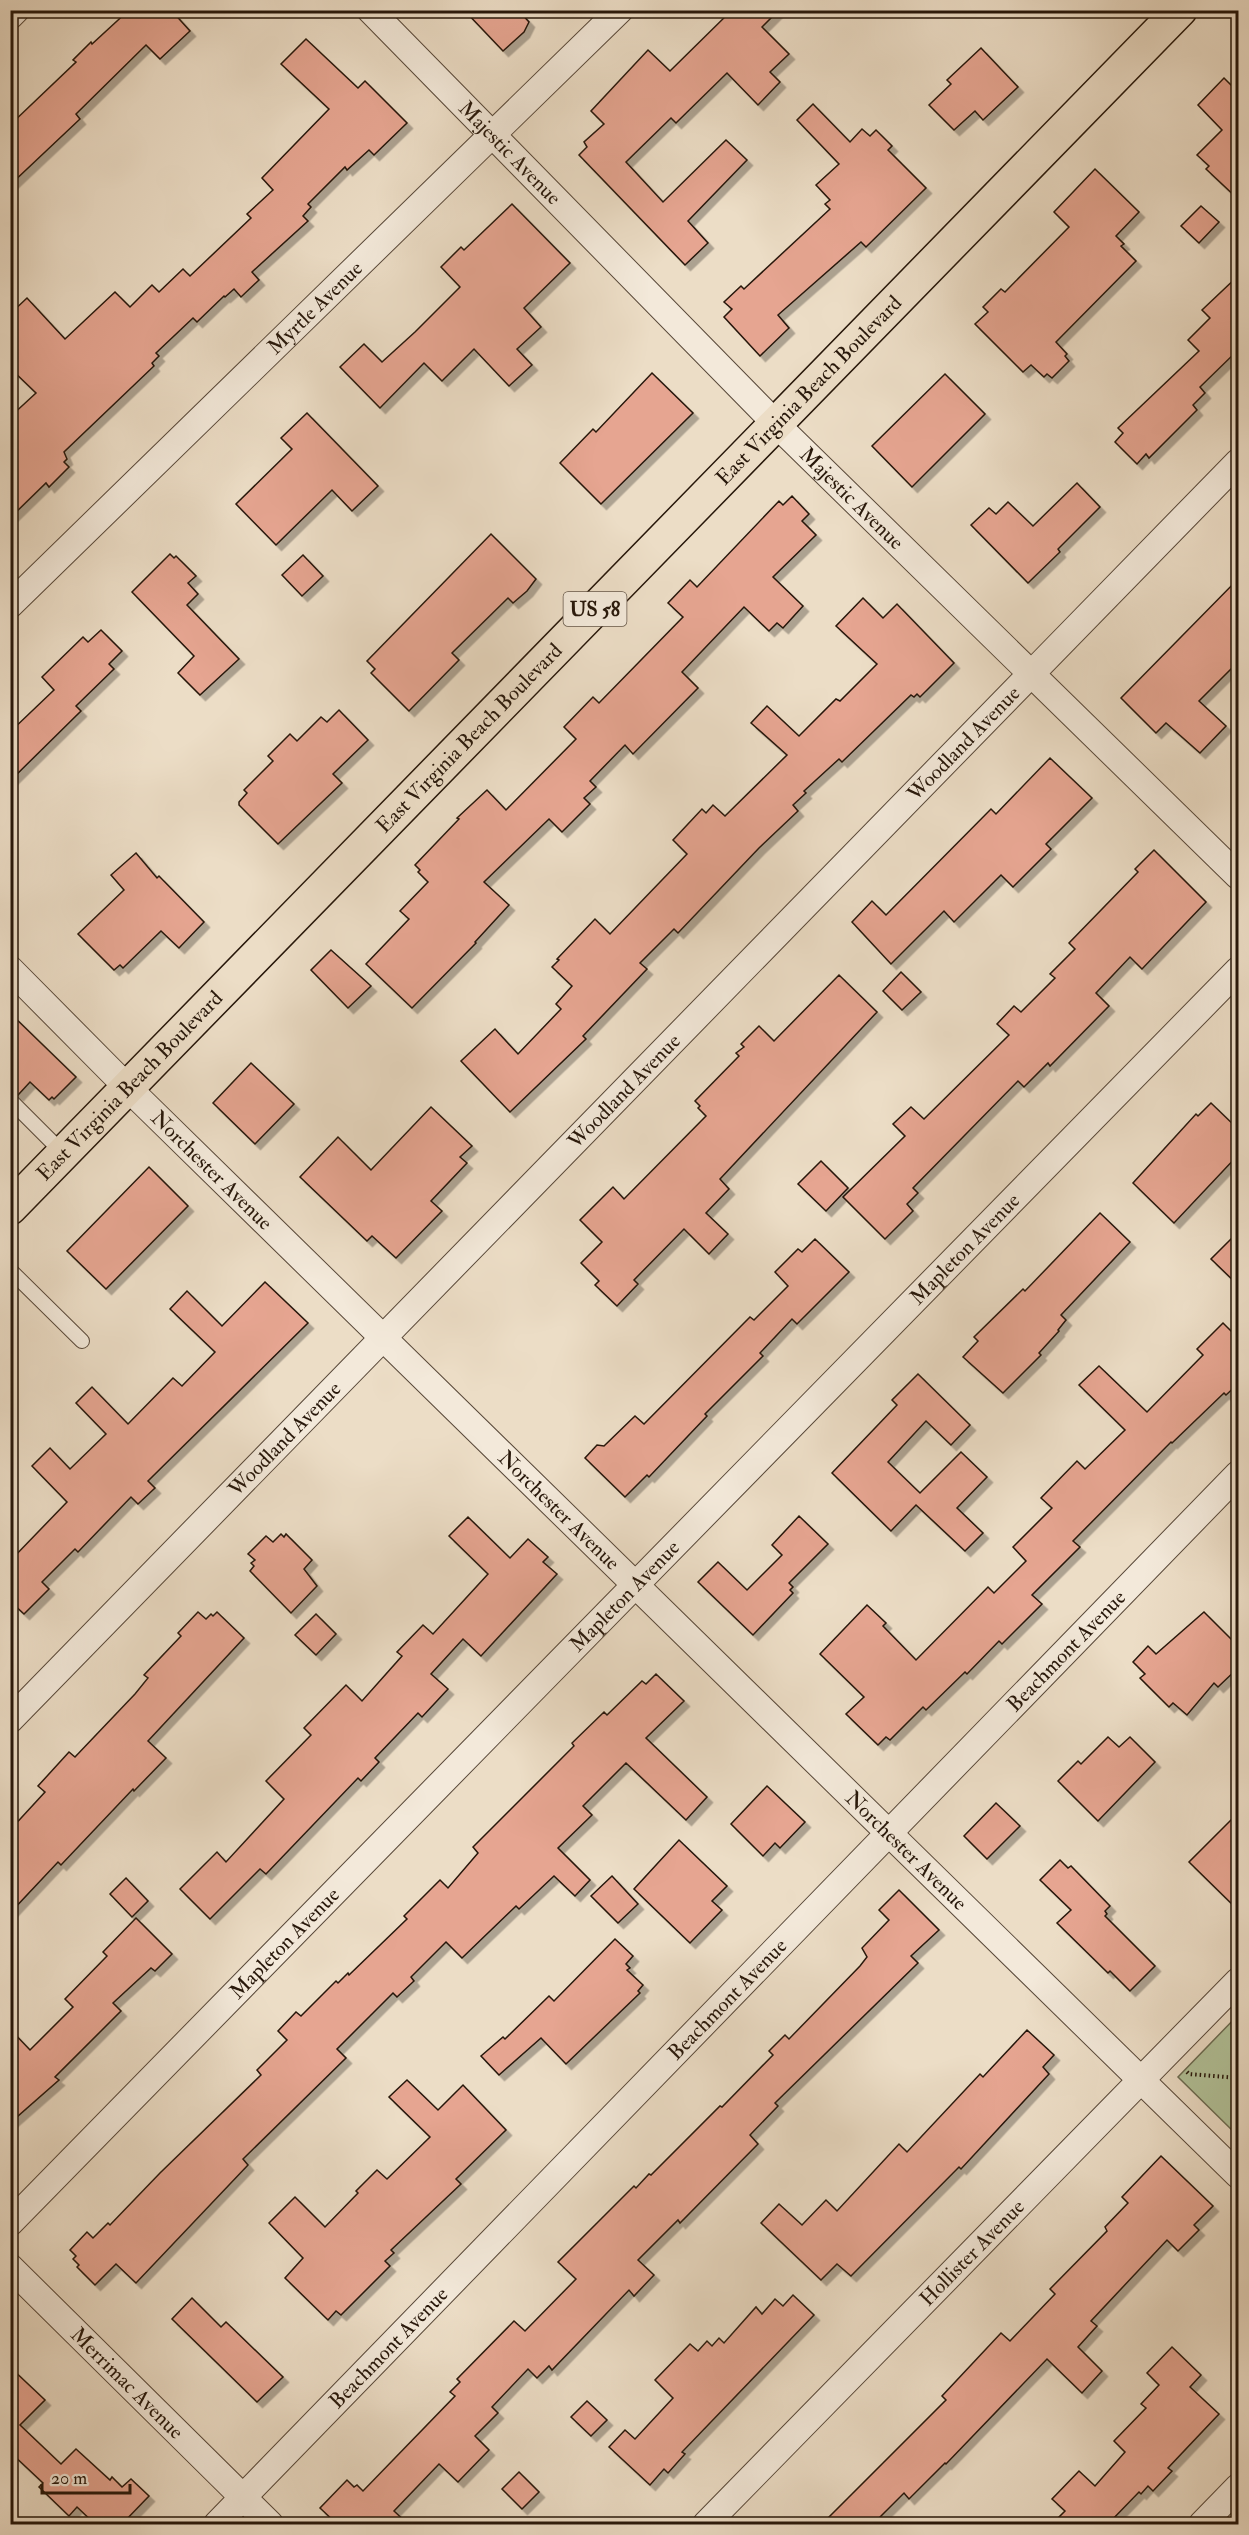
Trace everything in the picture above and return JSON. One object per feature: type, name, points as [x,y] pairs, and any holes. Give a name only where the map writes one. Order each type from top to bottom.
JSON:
[{"type":"main road","name":"East Virginia Beach Boulevard","points":[[12,1205],[777,425],[1180,10]]},
{"type":"street","points":[[10,16],[16,10]]},
{"type":"street","name":"Majestic Avenue","points":[[370,10],[777,425],[1239,876]]},
{"type":"street","name":"Myrtle Avenue","points":[[10,605],[620,10]]},
{"type":"street","name":"Woodland Avenue","points":[[10,1720],[384,1340],[1239,462]]},
{"type":"street","name":"Norchester Avenue","points":[[10,969],[384,1340],[889,1832],[1140,2081],[1239,2175]]},
{"type":"street","name":"Mapleton Avenue","points":[[10,2223],[1239,970]]},
{"type":"street","name":"Beachmont Avenue","points":[[217,2524],[1239,1474]]},
{"type":"street","name":"Hollister Avenue","points":[[706,2524],[1239,1981]]},
{"type":"street","name":"Merrimac Avenue","points":[[10,2267],[270,2524]]},
{"type":"street","points":[[1202,2524],[1239,2487]]},
{"type":"lane","points":[[10,1100],[64,1154]]},
{"type":"lane","points":[[10,1270],[82,1341]]},
{"type":"path","points":[[1168,2053],[1189,2074],[1239,2078]]},
{"type":"green space","points":[[1238,2015],[1238,2136],[1178,2077]]},
{"type":"building","points":[[129,10],[171,10],[190,31],[160,59],[146,45],[76,114],[80,119],[10,185],[10,125],[76,62],[73,60],[91,42],[92,44]]},
{"type":"building","points":[[464,10],[518,10],[529,22],[524,32],[503,51]]},
{"type":"building","points":[[732,10],[779,10],[762,27],[789,54],[770,72],[780,82],[758,105],[727,73],[676,123],[671,118],[626,162],[663,202],[726,140],[747,160],[688,221],[708,243],[685,265],[579,155],[587,147],[584,142],[604,124],[591,111],[648,50],[670,71]]},
{"type":"building","points":[[306,39],[358,88],[365,81],[407,123],[374,155],[369,150],[347,170],[345,167],[308,204],[311,207],[303,216],[308,221],[252,272],[259,280],[241,297],[234,289],[197,322],[193,318],[156,353],[159,356],[152,363],[154,366],[64,452],[67,459],[64,462],[69,467],[49,487],[46,483],[10,518],[10,417],[36,393],[10,368],[10,314],[27,298],[65,339],[115,292],[130,307],[152,285],[159,292],[183,269],[190,276],[251,218],[247,214],[273,190],[262,178],[329,109],[281,64]]},
{"type":"building","points":[[981,48],[1018,87],[983,120],[975,111],[954,130],[929,105],[951,84],[947,80]]},
{"type":"building","points":[[1224,78],[1239,93],[1239,200],[1206,169],[1209,166],[1197,155],[1222,130],[1198,105]]},
{"type":"building","points":[[813,104],[850,142],[862,129],[870,136],[876,130],[892,146],[888,150],[926,188],[866,247],[861,242],[778,315],[789,328],[760,356],[724,317],[732,309],[724,302],[741,286],[744,289],[830,209],[825,204],[830,200],[816,185],[839,164],[797,120]]},
{"type":"building","points":[[1095,169],[1139,212],[1116,236],[1124,244],[1121,246],[1136,261],[1056,342],[1067,354],[1065,356],[1069,361],[1052,378],[1047,374],[1044,377],[1031,365],[1023,372],[975,324],[988,312],[983,307],[1001,289],[1005,292],[1069,227],[1054,212]]},
{"type":"building","points":[[512,204],[570,263],[524,308],[541,327],[517,349],[532,365],[509,386],[474,349],[442,381],[424,363],[380,408],[340,367],[364,344],[382,362],[415,332],[460,287],[441,267],[461,247],[464,250]]},
{"type":"building","points":[[1201,206],[1219,222],[1199,243],[1181,226]]},
{"type":"building","points":[[1239,275],[1239,349],[1200,387],[1205,393],[1193,405],[1197,410],[1149,458],[1146,454],[1137,464],[1115,442],[1123,433],[1118,428],[1199,351],[1188,340],[1210,318],[1202,310]]},
{"type":"building","points":[[652,373],[693,413],[601,504],[560,463],[593,429],[596,432]]},
{"type":"building","points":[[945,374],[985,414],[912,487],[872,446]]},
{"type":"building","points":[[307,413],[378,486],[352,511],[332,490],[276,545],[236,504],[292,449],[281,438]]},
{"type":"building","points":[[1077,483],[1100,507],[1058,549],[1060,552],[1028,583],[971,525],[989,508],[996,514],[1008,502],[1033,526]]},
{"type":"building","points":[[792,496],[809,514],[802,521],[816,535],[773,577],[803,606],[783,628],[777,623],[769,631],[744,607],[682,672],[698,688],[633,754],[625,745],[590,781],[596,787],[584,798],[590,804],[562,832],[549,819],[484,882],[509,905],[476,943],[412,1008],[366,964],[409,919],[400,911],[428,882],[418,872],[420,870],[415,865],[459,819],[457,818],[487,790],[506,810],[576,739],[564,727],[593,697],[599,703],[683,617],[668,603],[690,580],[697,587],[779,501],[783,505]]},
{"type":"building","points":[[491,534],[536,579],[527,591],[513,603],[508,598],[452,653],[459,660],[409,711],[371,673],[375,669],[367,661]]},
{"type":"building","points":[[170,554],[174,558],[176,556],[196,576],[188,583],[198,594],[187,605],[239,659],[200,695],[178,673],[194,656],[132,592]]},
{"type":"building","points":[[303,555],[323,576],[302,596],[282,575]]},
{"type":"building","points":[[1239,578],[1239,661],[1199,701],[1226,726],[1200,753],[1166,723],[1156,733],[1121,698]]},
{"type":"building","points":[[863,598],[883,618],[897,604],[954,663],[920,697],[917,694],[914,697],[911,695],[842,762],[839,759],[804,791],[806,793],[793,805],[798,811],[759,848],[678,933],[674,929],[640,963],[647,969],[583,1036],[586,1039],[510,1112],[461,1061],[495,1029],[518,1054],[561,1009],[556,1004],[572,986],[552,967],[559,960],[557,959],[595,919],[610,934],[687,854],[673,840],[702,809],[706,813],[713,805],[725,816],[787,755],[751,723],[767,706],[799,736],[836,699],[840,701],[877,664],[836,626]]},
{"type":"building","points":[[101,630],[122,651],[109,664],[114,669],[76,706],[81,711],[10,781],[10,732],[54,690],[42,677],[83,637],[88,642]]},
{"type":"building","points":[[339,710],[368,740],[333,774],[342,783],[278,844],[239,805],[247,793],[244,790],[273,761],[268,756],[290,734],[297,741],[321,717],[327,722]]},
{"type":"building","points":[[1050,758],[1092,798],[1046,844],[1051,849],[1013,887],[1001,875],[954,922],[944,911],[891,964],[852,922],[872,901],[886,915],[991,809],[996,814]]},
{"type":"building","points":[[1154,850],[1206,902],[1142,969],[1130,957],[1096,993],[1109,1006],[1050,1066],[1048,1063],[1024,1087],[1018,1081],[913,1188],[918,1193],[907,1204],[913,1211],[885,1239],[843,1197],[905,1136],[893,1124],[911,1107],[924,1119],[1009,1035],[997,1024],[1014,1006],[1021,1012],[1055,978],[1050,974],[1075,949],[1069,943],[1138,872],[1135,869]]},
{"type":"building","points":[[136,853],[157,878],[159,876],[204,922],[179,948],[161,931],[123,968],[120,965],[114,970],[78,934],[124,890],[111,875]]},
{"type":"building","points":[[331,950],[371,986],[348,1008],[311,970]]},
{"type":"building","points":[[901,972],[921,992],[902,1010],[883,991]]},
{"type":"building","points":[[839,975],[877,1012],[720,1179],[729,1189],[706,1213],[728,1234],[709,1254],[684,1229],[634,1280],[638,1284],[617,1306],[595,1285],[599,1281],[581,1263],[602,1242],[580,1220],[613,1187],[624,1199],[706,1116],[695,1101],[739,1056],[736,1053],[744,1047],[741,1044],[759,1026],[774,1041]]},
{"type":"building","points":[[10,1013],[76,1077],[54,1099],[52,1097],[49,1100],[30,1082],[18,1095],[10,1091]]},
{"type":"building","points":[[251,1063],[294,1104],[255,1144],[213,1103]]},
{"type":"building","points":[[1211,1103],[1239,1130],[1239,1154],[1174,1223],[1133,1183],[1196,1114],[1198,1116]]},
{"type":"building","points":[[431,1107],[472,1146],[460,1157],[467,1163],[431,1201],[442,1211],[396,1258],[372,1236],[367,1241],[300,1177],[338,1137],[371,1170]]},
{"type":"building","points":[[821,1161],[848,1188],[826,1211],[798,1184]]},
{"type":"building","points":[[149,1167],[188,1206],[106,1289],[67,1251]]},
{"type":"building","points":[[1100,1213],[1130,1242],[1061,1315],[1066,1320],[1059,1331],[1039,1353],[1041,1355],[1003,1393],[963,1357],[978,1341],[974,1337],[1023,1289],[1025,1291]]},
{"type":"building","points":[[1239,1231],[1239,1286],[1211,1259]]},
{"type":"building","points":[[815,1239],[849,1272],[797,1324],[792,1319],[760,1353],[763,1356],[705,1414],[707,1416],[649,1477],[647,1475],[625,1497],[585,1458],[597,1445],[604,1446],[635,1416],[644,1424],[750,1317],[754,1320],[788,1286],[775,1272],[798,1249],[802,1252]]},
{"type":"building","points":[[265,1282],[308,1323],[148,1481],[155,1488],[138,1504],[131,1497],[78,1552],[75,1549],[42,1582],[49,1589],[24,1614],[10,1601],[10,1561],[67,1502],[32,1466],[50,1448],[70,1469],[106,1434],[76,1403],[92,1387],[128,1424],[173,1378],[182,1386],[215,1352],[170,1309],[187,1291],[222,1326]]},
{"type":"building","points":[[1223,1323],[1239,1339],[1239,1383],[1226,1395],[1224,1393],[1171,1442],[1073,1541],[1080,1547],[1032,1595],[1042,1604],[1002,1644],[999,1641],[967,1674],[965,1672],[926,1710],[923,1707],[890,1740],[886,1737],[878,1745],[846,1714],[864,1697],[820,1654],[867,1605],[886,1623],[883,1626],[916,1660],[988,1587],[994,1593],[1026,1561],[1013,1547],[1052,1508],[1041,1498],[1077,1461],[1085,1469],[1125,1430],[1079,1385],[1099,1366],[1147,1412],[1203,1355],[1197,1349]]},
{"type":"building","points":[[918,1374],[970,1425],[951,1445],[926,1421],[888,1462],[920,1493],[961,1452],[987,1477],[957,1508],[983,1533],[965,1551],[916,1505],[891,1531],[832,1473],[897,1405],[892,1400]]},
{"type":"building","points":[[799,1516],[828,1544],[789,1583],[793,1587],[790,1590],[793,1593],[753,1635],[698,1582],[718,1562],[747,1590],[782,1555],[772,1545]]},
{"type":"building","points":[[468,1517],[510,1558],[528,1539],[548,1557],[543,1562],[557,1574],[481,1656],[463,1639],[431,1674],[448,1689],[422,1717],[418,1713],[375,1758],[379,1762],[361,1781],[358,1778],[266,1874],[260,1869],[210,1919],[180,1889],[217,1852],[226,1862],[284,1799],[266,1781],[311,1735],[304,1728],[346,1685],[362,1701],[402,1656],[397,1652],[423,1625],[433,1634],[488,1574],[449,1536]]},
{"type":"building","points":[[281,1534],[284,1537],[286,1534],[312,1560],[304,1569],[317,1586],[291,1613],[250,1571],[254,1566],[251,1563],[255,1560],[248,1554],[266,1536],[273,1542]]},
{"type":"building","points":[[198,1612],[206,1619],[217,1612],[244,1638],[148,1741],[166,1758],[134,1791],[133,1789],[61,1865],[58,1862],[10,1913],[10,1830],[45,1792],[38,1786],[69,1752],[75,1757],[135,1694],[148,1678],[144,1675],[181,1636],[178,1633]]},
{"type":"building","points":[[1204,1612],[1239,1647],[1239,1667],[1218,1687],[1214,1683],[1187,1715],[1173,1703],[1169,1707],[1140,1678],[1145,1674],[1133,1662],[1148,1646],[1156,1654]]},
{"type":"building","points":[[316,1614],[336,1634],[316,1655],[295,1635]]},
{"type":"building","points":[[656,1674],[684,1701],[646,1738],[707,1797],[686,1820],[626,1763],[583,1806],[592,1815],[558,1848],[590,1880],[575,1896],[554,1876],[519,1909],[516,1906],[462,1958],[446,1942],[411,1977],[414,1981],[397,1997],[393,1993],[337,2049],[346,2058],[243,2159],[248,2165],[136,2283],[116,2264],[95,2285],[77,2267],[79,2265],[73,2259],[76,2256],[70,2250],[87,2232],[93,2238],[108,2223],[110,2225],[261,2075],[257,2070],[287,2040],[278,2031],[296,2012],[301,2016],[336,1981],[338,1983],[348,1973],[349,1975],[407,1919],[404,1916],[440,1880],[448,1888],[478,1853],[473,1847],[574,1746],[572,1743],[604,1712],[607,1715],[642,1681],[646,1684]]},
{"type":"building","points":[[1108,1737],[1119,1747],[1130,1737],[1155,1762],[1098,1821],[1058,1781],[1078,1761],[1081,1764]]},
{"type":"building","points":[[767,1786],[805,1822],[780,1848],[775,1843],[763,1856],[731,1824]]},
{"type":"building","points":[[996,1803],[1020,1826],[987,1859],[964,1836]]},
{"type":"building","points":[[1239,1812],[1239,1911],[1189,1862]]},
{"type":"building","points":[[679,1840],[727,1886],[712,1901],[722,1910],[690,1943],[634,1889]]},
{"type":"building","points":[[1060,1860],[1068,1868],[1071,1866],[1110,1906],[1105,1911],[1107,1914],[1105,1916],[1155,1966],[1130,1991],[1110,1971],[1108,1973],[1057,1923],[1071,1910],[1040,1880]]},
{"type":"building","points":[[612,1876],[638,1904],[618,1923],[591,1896]]},
{"type":"building","points":[[126,1878],[148,1901],[132,1917],[110,1894]]},
{"type":"building","points":[[899,1890],[939,1930],[911,1956],[918,1963],[775,2103],[778,2106],[750,2135],[758,2144],[680,2223],[678,2220],[638,2260],[654,2275],[634,2296],[629,2290],[552,2370],[549,2366],[537,2378],[528,2369],[492,2407],[498,2413],[475,2436],[489,2450],[458,2482],[439,2464],[394,2511],[408,2524],[337,2524],[320,2508],[347,2480],[354,2487],[357,2485],[363,2491],[455,2396],[450,2392],[460,2382],[457,2379],[514,2321],[525,2331],[576,2279],[558,2262],[634,2186],[636,2188],[649,2174],[651,2175],[720,2106],[722,2107],[773,2055],[769,2051],[785,2035],[789,2039],[860,1966],[867,1957],[862,1948],[889,1920],[879,1910]]},
{"type":"building","points":[[136,1918],[172,1954],[155,1971],[151,1968],[113,2003],[121,2011],[55,2077],[59,2080],[10,2123],[10,2029],[30,2050],[73,2007],[65,1999],[107,1956],[103,1952]]},
{"type":"building","points":[[615,1939],[633,1956],[626,1964],[630,1968],[627,1970],[643,1985],[638,1991],[640,1993],[566,2064],[541,2038],[499,2075],[481,2056],[503,2037],[505,2039],[549,1996],[554,2001]]},
{"type":"building","points":[[1027,2030],[1054,2055],[1043,2067],[1049,2074],[961,2169],[959,2167],[851,2276],[837,2264],[821,2280],[761,2223],[779,2204],[802,2225],[826,2200],[837,2211],[899,2144],[907,2152],[980,2074],[983,2077]]},
{"type":"building","points":[[407,2080],[438,2110],[463,2085],[506,2130],[456,2179],[461,2184],[391,2250],[394,2253],[385,2261],[390,2266],[341,2315],[336,2311],[328,2320],[285,2278],[303,2258],[269,2223],[295,2197],[325,2227],[377,2170],[387,2179],[430,2137],[389,2097]]},
{"type":"building","points":[[1161,2156],[1213,2206],[1194,2225],[1199,2230],[1178,2251],[1167,2240],[1091,2321],[1097,2326],[1078,2347],[1102,2371],[1082,2393],[1047,2359],[909,2499],[904,2493],[873,2524],[822,2524],[946,2400],[942,2396],[1001,2333],[1010,2341],[1055,2294],[1050,2289],[1107,2231],[1105,2227],[1128,2203],[1122,2197]]},
{"type":"building","points":[[793,2295],[814,2315],[682,2452],[685,2454],[668,2473],[664,2469],[650,2485],[609,2447],[625,2430],[635,2439],[673,2398],[655,2380],[690,2344],[698,2351],[707,2341],[712,2346],[719,2338],[724,2343],[756,2307],[762,2314],[775,2299],[783,2306]]},
{"type":"building","points":[[192,2298],[221,2327],[226,2322],[283,2377],[257,2402],[172,2319]]},
{"type":"building","points":[[1172,2347],[1201,2375],[1190,2387],[1219,2414],[1168,2468],[1172,2471],[1153,2491],[1148,2486],[1141,2494],[1139,2492],[1108,2524],[1052,2524],[1065,2511],[1052,2499],[1079,2471],[1095,2486],[1125,2452],[1114,2441],[1146,2408],[1141,2404],[1159,2385],[1147,2373]]},
{"type":"building","points":[[10,2367],[45,2400],[20,2425],[61,2464],[76,2449],[110,2480],[112,2477],[122,2487],[131,2479],[149,2496],[122,2524],[95,2524],[77,2507],[69,2516],[39,2487],[43,2483],[10,2452]]},
{"type":"building","points":[[587,2401],[607,2420],[591,2436],[571,2417]]},
{"type":"building","points":[[519,2472],[539,2492],[522,2509],[502,2489]]}]
